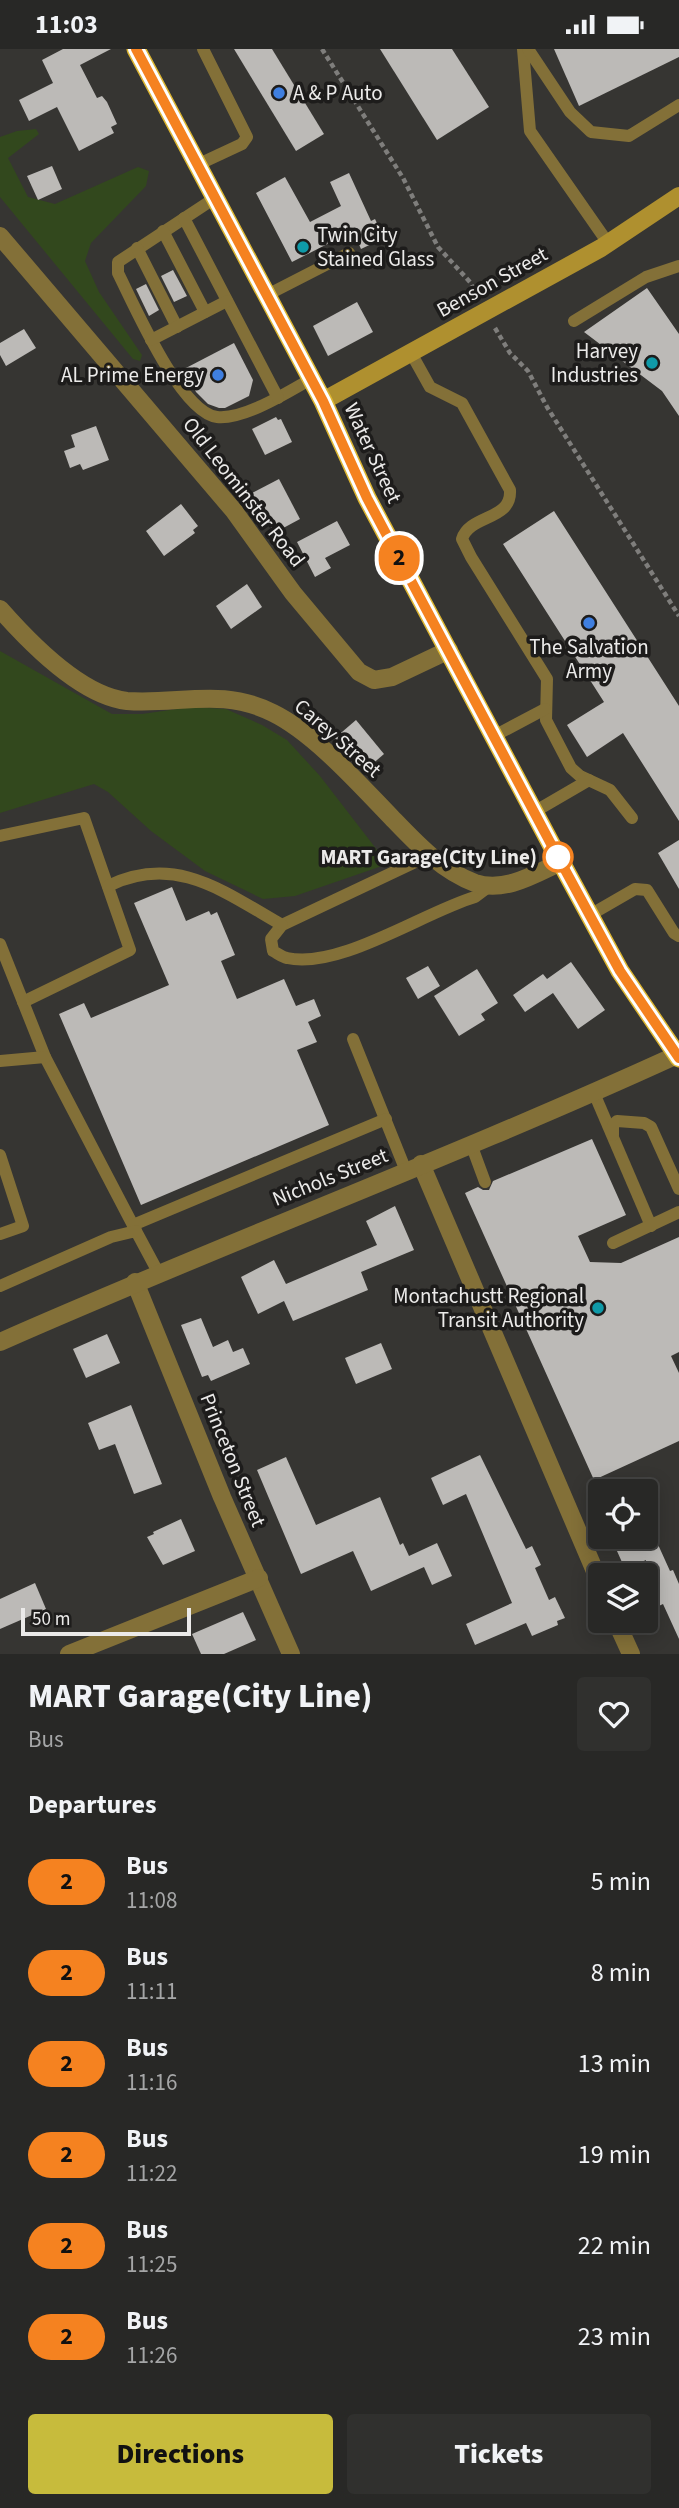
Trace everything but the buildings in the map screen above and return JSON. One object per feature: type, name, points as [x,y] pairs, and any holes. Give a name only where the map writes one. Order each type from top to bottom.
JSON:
[{"type":"highway","name":"Water Street","points":[[136,49],[323,401],[367,498],[534,812],[620,971],[678,1056]]},
{"type":"main road","name":"Benson Street","points":[[323,401],[608,243],[679,196]]},
{"type":"street","name":"Old Leominster Road","points":[[0,236],[234,511],[293,593],[359,672],[374,680],[392,677],[449,650]]},
{"type":"street","name":"Carey Street","points":[[0,609],[66,672],[99,692],[124,701],[204,697],[240,701],[273,713],[302,732],[430,855],[460,876],[478,884],[497,886],[522,880],[561,862]]},
{"type":"street","name":"Nichols Street","points":[[0,1342],[158,1272],[678,1056]]},
{"type":"street","points":[[414,1167],[591,1563]]},
{"type":"street","name":"Princeton Street","points":[[135,1282],[222,1497],[291,1654]]},
{"type":"street","points":[[69,1654],[259,1578]]},
{"type":"street","points":[[621,1633],[631,1654]]},
{"type":"lane","points":[[197,165],[242,144],[247,137],[202,49]]},
{"type":"lane","points":[[523,49],[530,131],[608,243]]},
{"type":"lane","points":[[528,49],[570,112],[591,132],[629,136],[679,105]]},
{"type":"lane","points":[[215,198],[121,258],[117,265],[118,274],[151,340],[196,406],[209,415],[230,416],[278,398],[311,379]]},
{"type":"lane","points":[[184,218],[278,398]]},
{"type":"lane","points":[[163,231],[205,312]]},
{"type":"lane","points":[[137,248],[177,327]]},
{"type":"lane","points":[[267,295],[349,253]]},
{"type":"lane","points":[[574,321],[646,277],[679,266]]},
{"type":"lane","points":[[151,340],[227,301]]},
{"type":"lane","points":[[411,353],[430,387],[463,403],[510,490],[510,501],[505,508],[468,528],[462,539],[547,679],[545,709],[549,729],[571,768],[610,790],[632,818]]},
{"type":"lane","points":[[494,736],[545,709]]},
{"type":"lane","points":[[534,812],[589,780]]},
{"type":"lane","points":[[0,836],[84,818],[130,950],[23,1002]]},
{"type":"lane","points":[[430,855],[282,925],[271,939],[273,951],[285,958],[336,955],[475,897],[491,885]]},
{"type":"lane","points":[[108,886],[127,877],[166,872],[186,876],[220,889],[282,925]]},
{"type":"lane","points":[[590,915],[635,889],[643,888],[647,890],[674,933],[679,936]]},
{"type":"lane","points":[[0,944],[45,1057],[158,1272]]},
{"type":"lane","points":[[353,1039],[386,1119],[414,1167]]},
{"type":"lane","points":[[0,1061],[45,1057]]},
{"type":"lane","points":[[594,1093],[651,1226]]},
{"type":"lane","points":[[0,1286],[386,1119]]},
{"type":"lane","points":[[612,1136],[613,1125],[617,1121],[645,1123],[651,1127],[679,1189]]},
{"type":"lane","points":[[471,1144],[485,1182]]},
{"type":"lane","points":[[0,1155],[23,1226],[0,1234]]},
{"type":"lane","points":[[613,1243],[679,1212]]},
{"type":"path","points":[[322,49],[403,177],[438,247],[456,265],[474,290]]},
{"type":"path","points":[[495,329],[510,353],[528,371],[547,407],[679,616]]},
{"type":"green space","points":[[36,129],[39,134],[8,158],[28,197],[55,204],[138,167],[149,171],[146,186],[91,243],[85,261],[99,292],[142,355],[140,361],[133,359],[0,197],[0,137],[17,131]]},
{"type":"green space","points":[[0,651],[112,714],[142,714],[191,707],[226,709],[262,725],[287,740],[320,776],[381,855],[382,866],[295,896],[263,899],[205,871],[151,831],[108,792],[94,784],[0,813]]},
{"type":"bus line","name":"2","points":[[136,49],[323,401],[367,498],[551,844],[620,971],[679,1058]]},
{"type":"place","name":"A & P Auto","points":[[279,93]]},
{"type":"place","name":"Twin City Stained Glass","points":[[303,247]]},
{"type":"place","name":"Harvey Industries","points":[[652,363]]},
{"type":"place","name":"AL Prime Energy","points":[[218,375]]},
{"type":"place","name":"The Salvation Army","points":[[589,623]]},
{"type":"place","name":"MART Garage(City Line)","points":[[558,857]]},
{"type":"place","name":"Montachustt Regional Transit Authority","points":[[598,1308]]}]
